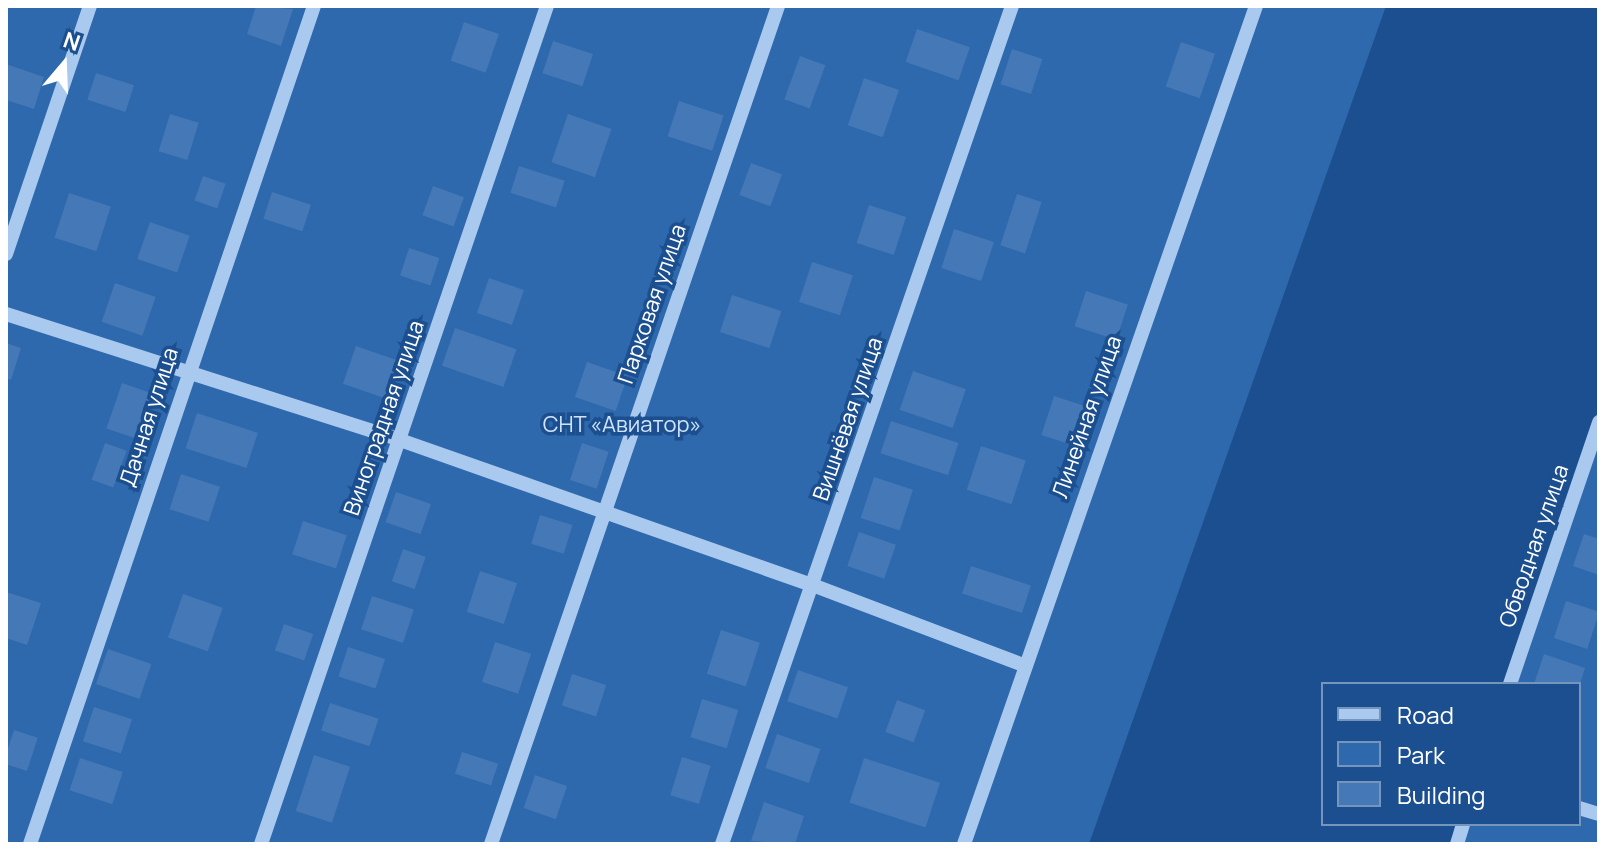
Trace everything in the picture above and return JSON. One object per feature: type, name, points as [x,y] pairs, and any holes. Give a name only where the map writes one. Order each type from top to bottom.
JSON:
[{"type":"street","points":[[6,254],[90,6]]},
{"type":"street","name":"Дачная улица","points":[[30,844],[188,369],[314,6]]},
{"type":"street","name":"Виноградная улица","points":[[261,844],[547,6]]},
{"type":"street","name":"Парковая улица","points":[[491,844],[778,6]]},
{"type":"street","name":"Вишнёвая улица","points":[[722,844],[815,586],[1012,6]]},
{"type":"street","name":"Линейная улица","points":[[964,844],[1023,665],[1256,6]]},
{"type":"street","points":[[6,314],[188,369],[400,440],[815,586],[1023,665]]},
{"type":"street","name":"Обводная улица","points":[[1511,682],[1599,422]]},
{"type":"green space","name":"СНТ «Авиатор»","points":[[6,6],[1386,6],[1089,844],[6,844]]},
{"type":"green space","points":[[1599,411],[1599,844],[1457,844],[1463,826],[1581,826],[1581,682],[1510,682]]},
{"type":"building","points":[[256,6],[293,9],[281,46],[247,34]]},
{"type":"building","points":[[464,22],[499,34],[486,73],[451,61]]},
{"type":"building","points":[[917,29],[970,47],[959,80],[906,62]]},
{"type":"building","points":[[553,41],[593,54],[582,86],[542,73]]},
{"type":"building","points":[[1181,42],[1215,54],[1200,98],[1166,86]]},
{"type":"building","points":[[1012,49],[1042,59],[1031,94],[1001,84]]},
{"type":"building","points":[[800,56],[825,65],[810,108],[784,99]]},
{"type":"building","points":[[6,64],[44,77],[34,109],[6,100]]},
{"type":"building","points":[[96,73],[134,85],[125,112],[87,100]]},
{"type":"building","points":[[864,78],[899,90],[883,137],[848,125]]},
{"type":"building","points":[[679,101],[724,116],[712,151],[668,136]]},
{"type":"building","points":[[170,114],[199,123],[187,160],[159,151]]},
{"type":"building","points":[[568,114],[611,129],[595,177],[551,162]]},
{"type":"building","points":[[751,163],[782,174],[770,206],[739,195]]},
{"type":"building","points":[[519,166],[565,181],[556,207],[510,193]]},
{"type":"building","points":[[203,176],[226,184],[217,208],[195,201]]},
{"type":"building","points":[[433,186],[464,197],[453,226],[422,215]]},
{"type":"building","points":[[272,192],[311,205],[302,231],[263,219]]},
{"type":"building","points":[[69,193],[111,207],[96,251],[54,238]]},
{"type":"building","points":[[1017,194],[1042,202],[1025,253],[1000,245]]},
{"type":"building","points":[[869,205],[906,217],[894,255],[857,243]]},
{"type":"building","points":[[150,222],[190,236],[177,273],[137,259]]},
{"type":"building","points":[[954,229],[994,242],[981,281],[941,268]]},
{"type":"building","points":[[409,248],[439,258],[430,285],[400,276]]},
{"type":"building","points":[[812,262],[853,275],[840,315],[799,302]]},
{"type":"building","points":[[489,278],[524,290],[512,325],[477,313]]},
{"type":"building","points":[[115,283],[156,297],[142,336],[102,322]]},
{"type":"building","points":[[1086,291],[1128,305],[1116,340],[1075,326]]},
{"type":"building","points":[[732,295],[781,311],[769,348],[720,332]]},
{"type":"building","points":[[455,328],[516,349],[503,387],[442,366]]},
{"type":"building","points":[[6,343],[21,348],[11,380],[6,378]]},
{"type":"building","points":[[356,346],[405,363],[392,401],[343,384]]},
{"type":"building","points":[[587,362],[628,376],[616,411],[575,397]]},
{"type":"building","points":[[913,371],[966,389],[953,428],[900,410]]},
{"type":"building","points":[[122,383],[156,395],[140,440],[106,428]]},
{"type":"building","points":[[1054,396],[1099,411],[1086,450],[1041,435]]},
{"type":"building","points":[[197,413],[258,433],[246,468],[186,448]]},
{"type":"building","points":[[891,421],[959,443],[948,475],[880,453]]},
{"type":"building","points":[[105,443],[127,451],[113,488],[92,480]]},
{"type":"building","points":[[582,443],[609,452],[597,489],[570,480]]},
{"type":"building","points":[[981,446],[1026,461],[1011,504],[967,490]]},
{"type":"building","points":[[181,474],[220,487],[209,522],[170,509]]},
{"type":"building","points":[[874,477],[913,490],[900,531],[861,518]]},
{"type":"building","points":[[396,492],[431,504],[421,534],[386,522]]},
{"type":"building","points":[[540,515],[573,525],[564,554],[531,544]]},
{"type":"building","points":[[303,521],[347,535],[336,569],[292,554]]},
{"type":"building","points":[[859,532],[896,545],[884,579],[847,566]]},
{"type":"building","points":[[1584,534],[1599,539],[1599,575],[1573,566]]},
{"type":"building","points":[[403,549],[426,557],[415,589],[392,581]]},
{"type":"building","points":[[971,566],[1031,585],[1022,613],[962,594]]},
{"type":"building","points":[[480,571],[517,583],[504,624],[467,612]]},
{"type":"building","points":[[6,592],[41,603],[27,645],[6,638]]},
{"type":"building","points":[[183,594],[223,608],[208,651],[168,637]]},
{"type":"building","points":[[372,596],[414,610],[403,643],[361,629]]},
{"type":"building","points":[[1566,601],[1599,612],[1587,649],[1554,638]]},
{"type":"building","points":[[284,624],[313,634],[304,661],[275,650]]},
{"type":"building","points":[[721,630],[760,643],[746,686],[707,674]]},
{"type":"building","points":[[495,642],[531,654],[518,694],[482,682]]},
{"type":"building","points":[[348,647],[385,659],[376,689],[338,676]]},
{"type":"building","points":[[108,649],[151,664],[139,699],[96,684]]},
{"type":"building","points":[[1544,654],[1585,668],[1581,682],[1535,682]]},
{"type":"building","points":[[798,670],[848,687],[837,718],[787,701]]},
{"type":"building","points":[[572,674],[606,685],[596,717],[562,705]]},
{"type":"building","points":[[702,699],[738,710],[727,748],[690,737]]},
{"type":"building","points":[[897,700],[925,710],[914,742],[885,732]]},
{"type":"building","points":[[330,703],[379,719],[370,746],[321,731]]},
{"type":"building","points":[[94,707],[132,719],[121,754],[83,741]]},
{"type":"building","points":[[14,730],[38,738],[27,771],[6,764]]},
{"type":"building","points":[[777,734],[820,749],[809,783],[765,768]]},
{"type":"building","points":[[462,752],[498,764],[491,786],[455,774]]},
{"type":"building","points":[[314,755],[350,767],[332,823],[296,811]]},
{"type":"building","points":[[682,757],[711,766],[699,804],[670,795]]},
{"type":"building","points":[[80,758],[123,772],[112,804],[69,790]]},
{"type":"building","points":[[864,758],[940,783],[926,827],[849,803]]},
{"type":"building","points":[[535,775],[567,786],[556,819],[524,808]]},
{"type":"building","points":[[764,802],[804,816],[795,844],[751,841]]}]
